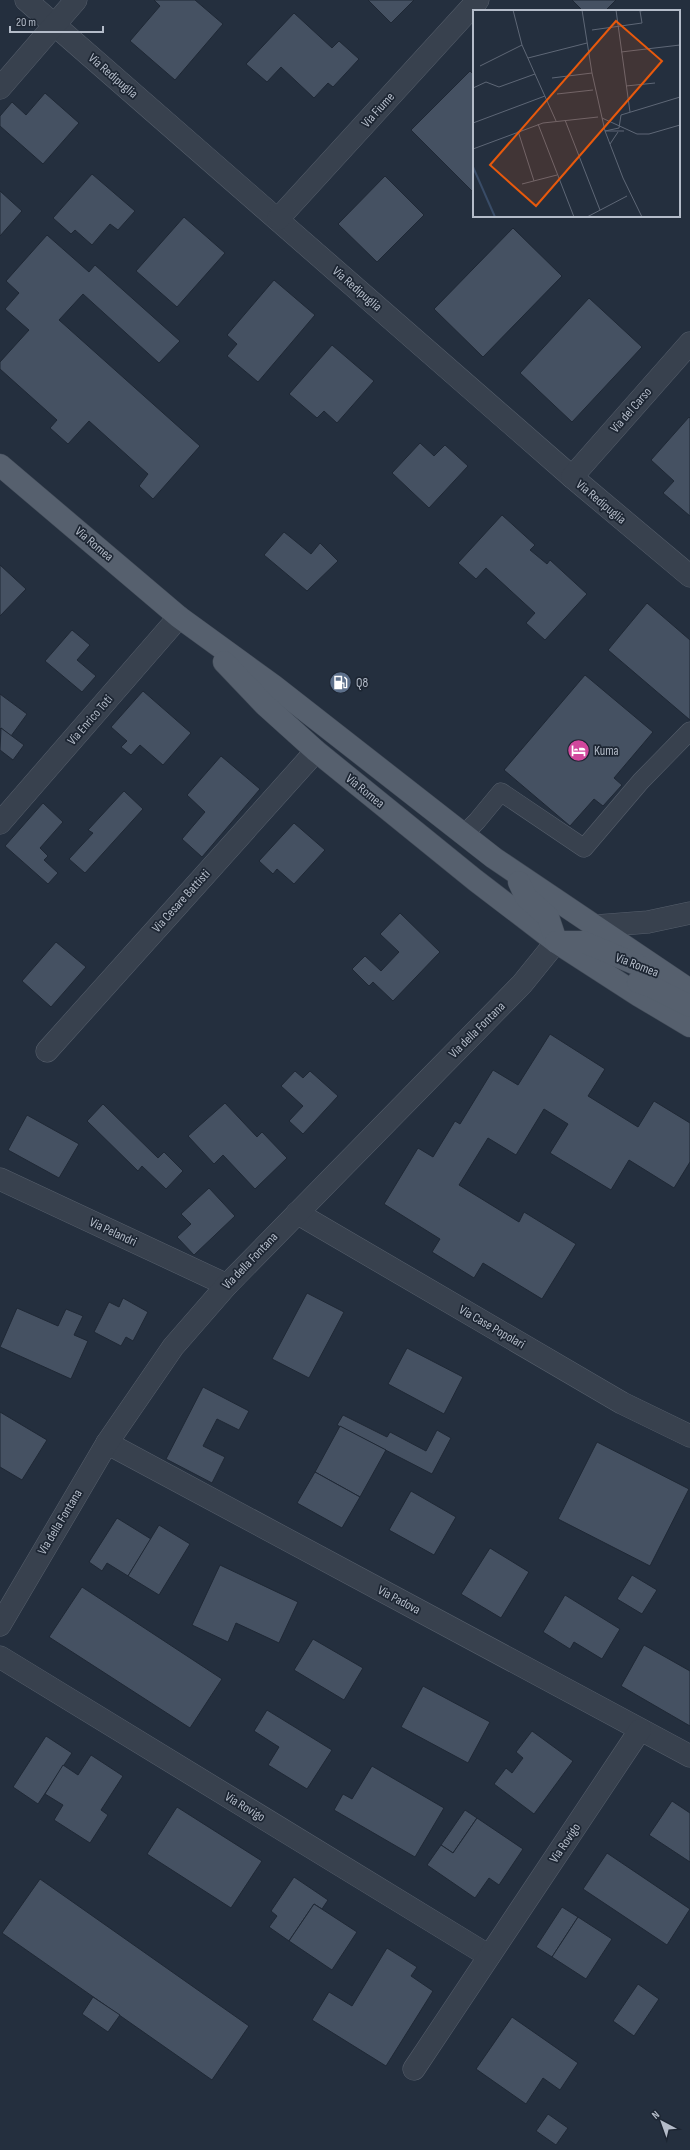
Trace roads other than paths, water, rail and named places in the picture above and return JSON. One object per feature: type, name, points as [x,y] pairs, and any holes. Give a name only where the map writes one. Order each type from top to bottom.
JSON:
[{"type":"main road","name":"Via Romea","points":[[0,465],[183,620],[274,686],[517,875],[596,926],[681,984]]},
{"type":"main road","name":"Via Romea","points":[[183,620],[265,705],[316,751],[475,880],[556,942],[690,1026]]},
{"type":"main road","name":"Via Romea","points":[[517,875],[526,896],[548,917],[556,942]]},
{"type":"main road","points":[[556,942],[596,926]]},
{"type":"main road","name":"Via Romea","points":[[556,942],[584,942],[681,984]]},
{"type":"main road","name":"Via Romea","points":[[598,969],[650,986],[690,1006]]},
{"type":"street","name":"Via Redipuglia","points":[[26,0],[572,477],[690,576]]},
{"type":"street","points":[[0,88],[76,0]]},
{"type":"street","name":"Via Fiume","points":[[278,219],[478,0]]},
{"type":"street","name":"Via del Carso","points":[[572,477],[690,343]]},
{"type":"street","name":"Via Enrico Toti","points":[[0,823],[183,620]]},
{"type":"street","name":"Via Cesare Battisti","points":[[47,1051],[316,751]]},
{"type":"street","points":[[596,926],[648,922],[690,913]]},
{"type":"street","name":"Via della Fontana","points":[[0,1625],[107,1443],[172,1347],[227,1285],[296,1213],[522,984],[556,942]]},
{"type":"street","name":"Via Pelandri","points":[[0,1179],[227,1285]]},
{"type":"street","name":"Via Case Popolari","points":[[296,1213],[622,1403],[690,1436]]},
{"type":"street","name":"Via Padova","points":[[107,1443],[690,1756]]},
{"type":"street","name":"Via Rovigo","points":[[0,1657],[489,1956]]},
{"type":"street","name":"Via Rovigo","points":[[414,2069],[640,1730]]},
{"type":"lane","points":[[464,834],[501,792],[584,848],[641,781],[690,731]]},
{"type":"place","name":"Q8","points":[[340,683]]},
{"type":"place","name":"Kuma","points":[[578,751]]}]
